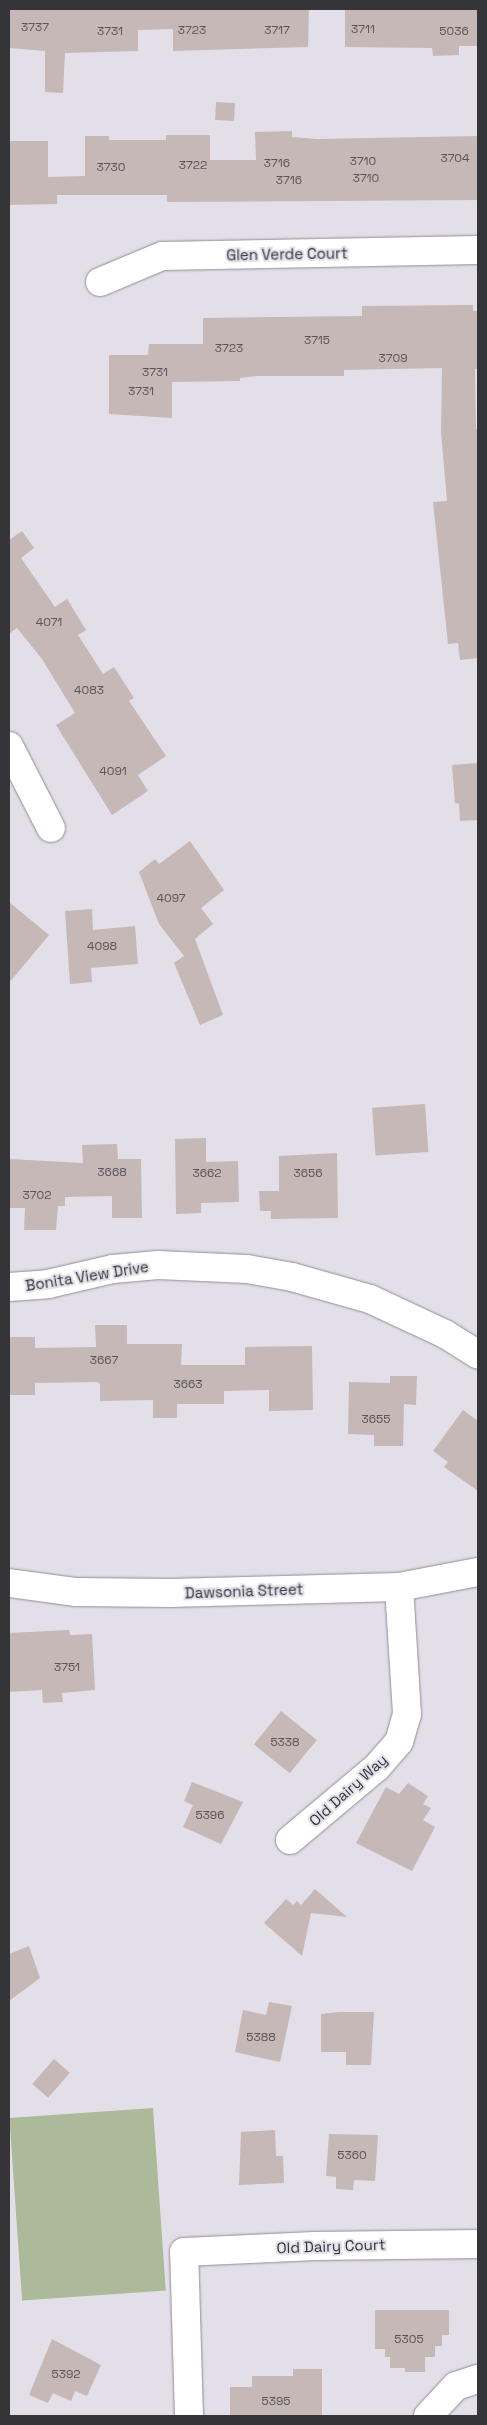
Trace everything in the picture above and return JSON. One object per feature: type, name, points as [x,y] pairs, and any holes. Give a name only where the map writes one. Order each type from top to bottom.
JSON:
[{"type":"street","name":"Glen Verde Court","points":[[100,282],[162,256],[478,250]]},
{"type":"street","points":[[9,746],[51,828]]},
{"type":"street","name":"Bonita View Drive","points":[[9,1287],[48,1284],[113,1269],[158,1265],[247,1269],[292,1276],[370,1299],[445,1334],[478,1355]]},
{"type":"street","name":"Dawsonia Street","points":[[9,1583],[76,1592],[170,1593],[399,1587],[478,1572]]},
{"type":"street","name":"Old Dairy Way","points":[[290,1840],[377,1767],[399,1742],[407,1714],[399,1587]]},
{"type":"street","name":"Old Dairy Court","points":[[189,2416],[184,2252],[315,2246],[478,2244]]},
{"type":"street","points":[[428,2416],[456,2386],[478,2378]]},
{"type":"green space","points":[[153,2108],[166,2291],[22,2301],[9,2118]]},
{"type":"building","points":[[9,9],[309,9],[308,47],[173,51],[173,29],[138,30],[138,51],[65,53],[63,93],[45,92],[45,51],[9,48]]},
{"type":"building","points":[[345,9],[477,9],[478,46],[459,46],[459,55],[433,56],[432,48],[345,47]]},
{"type":"building","points":[[216,102],[235,103],[234,121],[215,120]]},
{"type":"building","points":[[292,131],[292,137],[317,139],[478,136],[478,200],[167,202],[167,195],[57,195],[57,204],[9,205],[9,141],[48,141],[48,177],[85,176],[85,136],[109,136],[109,140],[166,140],[166,135],[210,135],[210,160],[256,160],[255,132]]},
{"type":"building","points":[[473,305],[473,311],[478,311],[478,369],[475,369],[476,429],[478,429],[478,658],[460,660],[458,643],[448,644],[433,502],[447,501],[441,432],[442,368],[344,370],[344,376],[257,376],[240,378],[240,381],[172,382],[172,418],[109,414],[109,355],[148,355],[149,344],[203,344],[203,318],[362,316],[362,306]]},
{"type":"building","points":[[22,531],[34,548],[21,558],[55,607],[67,599],[86,630],[78,635],[103,674],[114,667],[134,698],[129,701],[166,756],[138,775],[148,791],[112,815],[56,725],[75,713],[42,659],[17,628],[9,634],[9,540]]},
{"type":"building","points":[[478,763],[478,820],[460,821],[459,804],[455,803],[452,765]]},
{"type":"building","points":[[190,841],[224,890],[201,908],[213,924],[195,939],[223,1015],[200,1025],[174,963],[184,956],[159,924],[139,872],[155,859],[159,864]]},
{"type":"building","points":[[9,902],[49,935],[9,983]]},
{"type":"building","points":[[92,909],[93,930],[135,926],[138,964],[91,968],[92,982],[70,984],[65,911]]},
{"type":"building","points":[[425,1104],[428,1152],[375,1156],[372,1108]]},
{"type":"building","points":[[206,1138],[206,1162],[238,1161],[239,1202],[201,1203],[201,1213],[176,1214],[175,1139]]},
{"type":"building","points":[[117,1144],[118,1159],[141,1159],[142,1218],[112,1218],[112,1196],[65,1197],[65,1206],[58,1206],[56,1230],[24,1230],[25,1208],[9,1208],[9,1159],[83,1163],[82,1145]]},
{"type":"building","points":[[337,1153],[338,1218],[271,1219],[271,1211],[260,1211],[259,1191],[279,1191],[279,1156]]},
{"type":"building","points":[[95,1325],[127,1325],[127,1344],[182,1344],[181,1365],[245,1365],[245,1347],[312,1346],[313,1410],[269,1411],[269,1390],[224,1391],[224,1404],[177,1404],[177,1418],[153,1418],[153,1400],[100,1401],[100,1384],[97,1382],[35,1383],[35,1395],[9,1395],[9,1337],[35,1337],[35,1348],[96,1347]]},
{"type":"building","points":[[390,1376],[417,1376],[416,1405],[404,1404],[403,1446],[374,1446],[374,1435],[348,1434],[349,1382],[390,1383]]},
{"type":"building","points":[[463,1410],[478,1421],[478,1491],[444,1467],[448,1462],[433,1451]]},
{"type":"building","points":[[69,1630],[70,1635],[92,1634],[95,1690],[62,1693],[63,1702],[43,1703],[42,1690],[9,1692],[9,1633]]},
{"type":"building","points":[[281,1711],[317,1740],[290,1773],[254,1744]]},
{"type":"building","points":[[192,1782],[243,1802],[221,1844],[183,1827],[193,1805],[184,1801]]},
{"type":"building","points":[[408,1783],[428,1796],[423,1804],[431,1808],[423,1820],[435,1827],[412,1871],[356,1843],[386,1787],[399,1794]]},
{"type":"building","points":[[315,1889],[347,1917],[311,1913],[302,1956],[264,1923],[286,1899],[293,1905],[297,1901],[301,1905]]},
{"type":"building","points":[[29,1946],[40,1978],[9,2001],[9,1954]]},
{"type":"building","points":[[269,2002],[292,2006],[280,2062],[235,2052],[243,2010],[266,2015]]},
{"type":"building","points":[[374,2012],[371,2065],[346,2065],[346,2052],[321,2052],[321,2014]]},
{"type":"building","points":[[54,2059],[70,2073],[48,2098],[32,2084]]},
{"type":"building","points":[[275,2130],[276,2156],[283,2156],[284,2183],[239,2185],[241,2132]]},
{"type":"building","points":[[329,2134],[378,2135],[375,2181],[354,2180],[353,2190],[336,2189],[336,2177],[326,2176]]},
{"type":"building","points":[[375,2310],[449,2310],[449,2335],[442,2335],[442,2346],[435,2346],[435,2357],[425,2357],[425,2372],[405,2372],[405,2368],[390,2368],[390,2357],[385,2357],[385,2349],[375,2349]]},
{"type":"building","points":[[52,2339],[101,2365],[87,2396],[75,2391],[71,2401],[53,2393],[48,2403],[29,2395]]},
{"type":"building","points":[[293,2369],[322,2369],[322,2416],[230,2416],[230,2387],[252,2387],[252,2376],[293,2376]]}]
